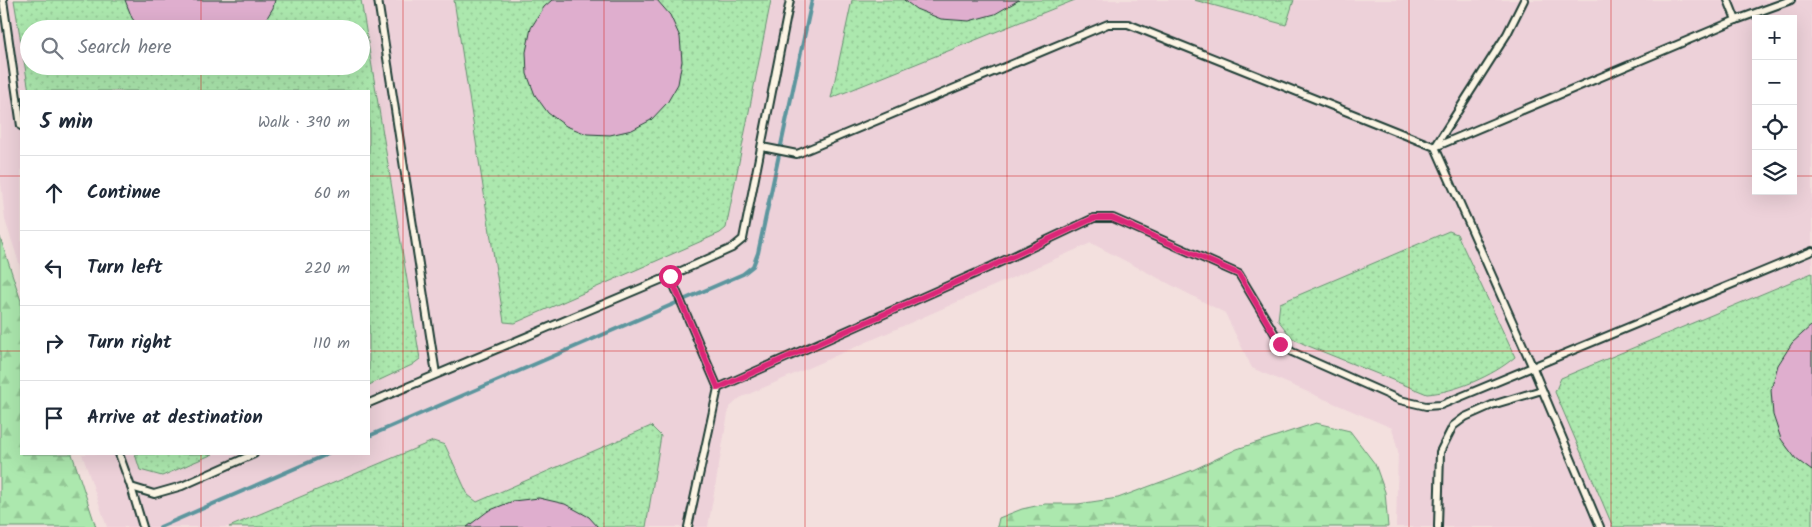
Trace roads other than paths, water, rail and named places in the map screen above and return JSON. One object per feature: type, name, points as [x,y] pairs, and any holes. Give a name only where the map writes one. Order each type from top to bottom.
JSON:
[{"type":"lane","points":[[3,0],[20,119]]},
{"type":"lane","points":[[378,0],[436,374]]},
{"type":"lane","points":[[370,403],[670,276],[732,248],[743,239],[790,0]]},
{"type":"lane","points":[[1435,146],[1507,34],[1524,0]]},
{"type":"lane","points":[[1728,0],[1736,20]]},
{"type":"lane","points":[[762,147],[797,154],[1108,24],[1128,24],[1435,146],[1736,20],[1791,0]]},
{"type":"lane","points":[[1435,146],[1533,368],[1600,527]]},
{"type":"lane","points":[[718,388],[990,267],[1094,218],[1112,218],[1239,274],[1280,344],[1292,352],[1400,400],[1426,406],[1441,406],[1812,251]]},
{"type":"lane","points":[[670,276],[718,388],[688,527]]},
{"type":"lane","points":[[1438,527],[1440,452],[1453,426],[1465,417],[1492,405],[1542,390]]},
{"type":"lane","points":[[119,455],[143,527]]},
{"type":"lane","points":[[131,487],[154,494],[182,486],[252,455]]},
{"type":"waterway","points":[[370,436],[743,274],[753,266],[758,253],[812,0]]},
{"type":"waterway","points":[[160,527],[326,455]]}]
